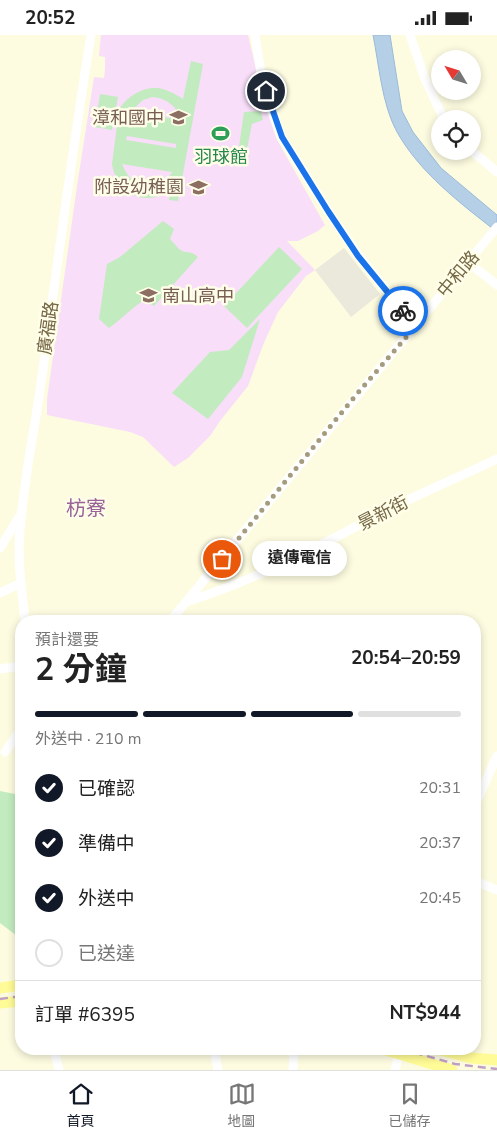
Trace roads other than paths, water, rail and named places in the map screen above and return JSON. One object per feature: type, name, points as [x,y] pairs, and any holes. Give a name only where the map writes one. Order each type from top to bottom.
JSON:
[{"type":"main road","points":[[0,988],[15,986]]},
{"type":"main road","points":[[0,1003],[15,1002]]},
{"type":"main road","points":[[402,1055],[452,1070]]},
{"type":"main road","points":[[460,1055],[497,1060]]},
{"type":"street","name":"廣福路","points":[[24,615],[21,583],[20,532],[22,513],[36,422],[70,162],[91,35]]},
{"type":"street","points":[[255,35],[261,73],[271,110],[282,137],[358,256],[415,327]]},
{"type":"street","points":[[410,35],[425,79],[440,110]]},
{"type":"street","points":[[481,159],[497,172]]},
{"type":"street","name":"中和路","points":[[175,615],[497,227]]},
{"type":"street","points":[[468,262],[497,285]]},
{"type":"street","name":"景新街","points":[[186,602],[221,591],[287,562],[393,508],[497,459]]},
{"type":"street","points":[[0,549],[22,513]]},
{"type":"street","points":[[0,593],[21,583]]},
{"type":"street","points":[[0,669],[15,667]]},
{"type":"street","points":[[5,751],[15,737]]},
{"type":"street","points":[[481,792],[497,756]]},
{"type":"street","points":[[481,883],[497,890]]},
{"type":"street","points":[[55,1055],[59,1070]]},
{"type":"street","points":[[215,1055],[218,1070]]},
{"type":"street","points":[[293,1070],[294,1055]]},
{"type":"street","points":[[396,1070],[399,1055]]},
{"type":"water","points":[[373,35],[390,35],[402,111],[413,132],[431,155],[431,160],[435,160],[441,168],[497,215],[497,232],[442,187],[406,147],[392,121],[382,85]]},
{"type":"railway","points":[[0,999],[15,997]]},
{"type":"railway","points":[[423,1055],[455,1064],[497,1069]]},
{"type":"place","name":"漳和國中","points":[[178,118]]},
{"type":"place","name":"羽球館","points":[[221,134]]},
{"type":"place","name":"附設幼稚園","points":[[198,187]]},
{"type":"place","name":"南山高中","points":[[148,296]]},
{"type":"place","name":"遠傳電信","points":[[222,559]]},
{"type":"district","name":"枋寮","points":[[86,508]]}]
